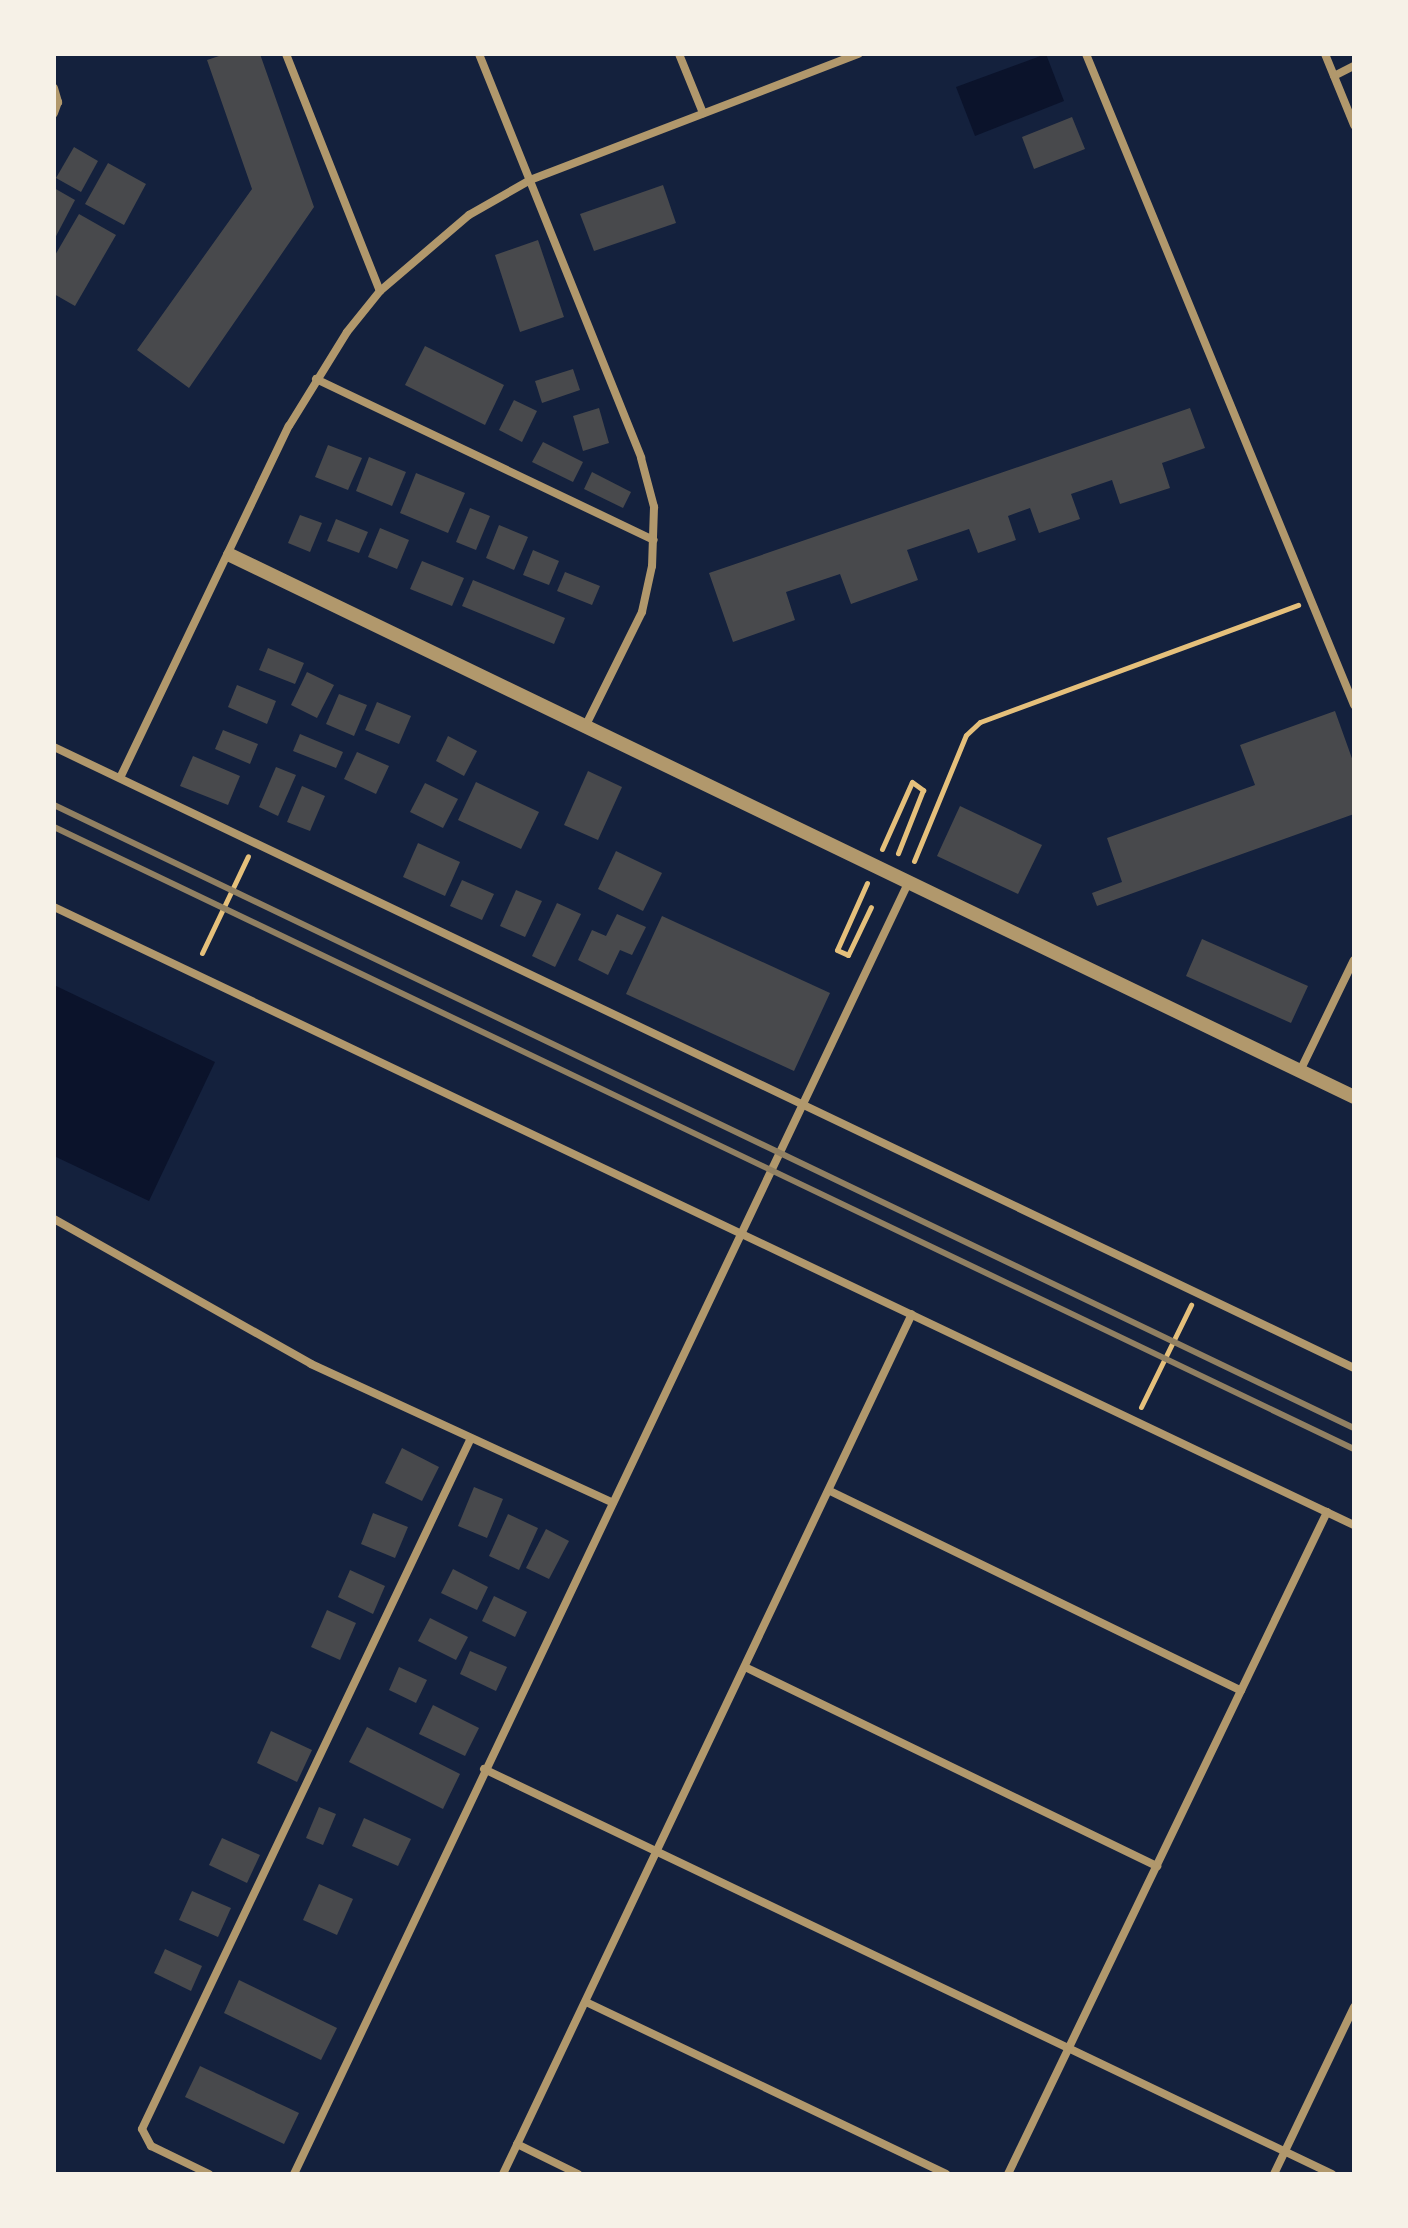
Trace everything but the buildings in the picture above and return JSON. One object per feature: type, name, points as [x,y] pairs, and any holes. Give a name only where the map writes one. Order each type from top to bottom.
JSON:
[{"type":"street","points":[[286,54],[380,291]]},
{"type":"street","points":[[479,54],[641,458],[654,507],[654,540],[642,612],[586,725]]},
{"type":"street","points":[[679,54],[703,113]]},
{"type":"street","points":[[120,778],[316,379],[380,291],[457,224],[530,180],[859,54]]},
{"type":"street","points":[[1086,54],[1354,705]]},
{"type":"street","points":[[1325,54],[1354,125]]},
{"type":"street","points":[[1334,76],[1354,66]]},
{"type":"street","points":[[54,88],[54,113]]},
{"type":"street","points":[[316,379],[654,540]]},
{"type":"street","points":[[230,555],[1354,1097]]},
{"type":"street","points":[[54,747],[1354,1368]]},
{"type":"street","points":[[294,2174],[908,883]]},
{"type":"street","points":[[54,907],[1136,1417],[1354,1525]]},
{"type":"street","points":[[1300,1071],[1354,960]]},
{"type":"street","points":[[54,1219],[311,1364],[613,1503]]},
{"type":"street","points":[[503,2174],[912,1314]]},
{"type":"street","points":[[209,2174],[151,2146],[142,2129],[471,1438]]},
{"type":"street","points":[[830,1491],[1241,1691]]},
{"type":"street","points":[[1008,2174],[1327,1512]]},
{"type":"street","points":[[745,1667],[1157,1866]]},
{"type":"street","points":[[484,1769],[1332,2174]]},
{"type":"street","points":[[586,2002],[946,2174]]},
{"type":"street","points":[[1274,2174],[1354,2007]]},
{"type":"street","points":[[517,2144],[578,2174]]},
{"type":"path","points":[[914,861],[966,735],[980,722],[1311,601]]},
{"type":"path","points":[[898,853],[923,790],[912,782]]},
{"type":"path","points":[[202,953],[254,844]]},
{"type":"path","points":[[837,950],[848,955],[871,907]]},
{"type":"path","points":[[1136,1417],[1196,1293]]},
{"type":"water","points":[[1046,54],[1064,101],[975,136],[956,87]]},
{"type":"water","points":[[54,985],[215,1062],[149,1201],[54,1156]]},
{"type":"railway","points":[[54,805],[1354,1428]]},
{"type":"railway","points":[[54,827],[1354,1449]]}]
